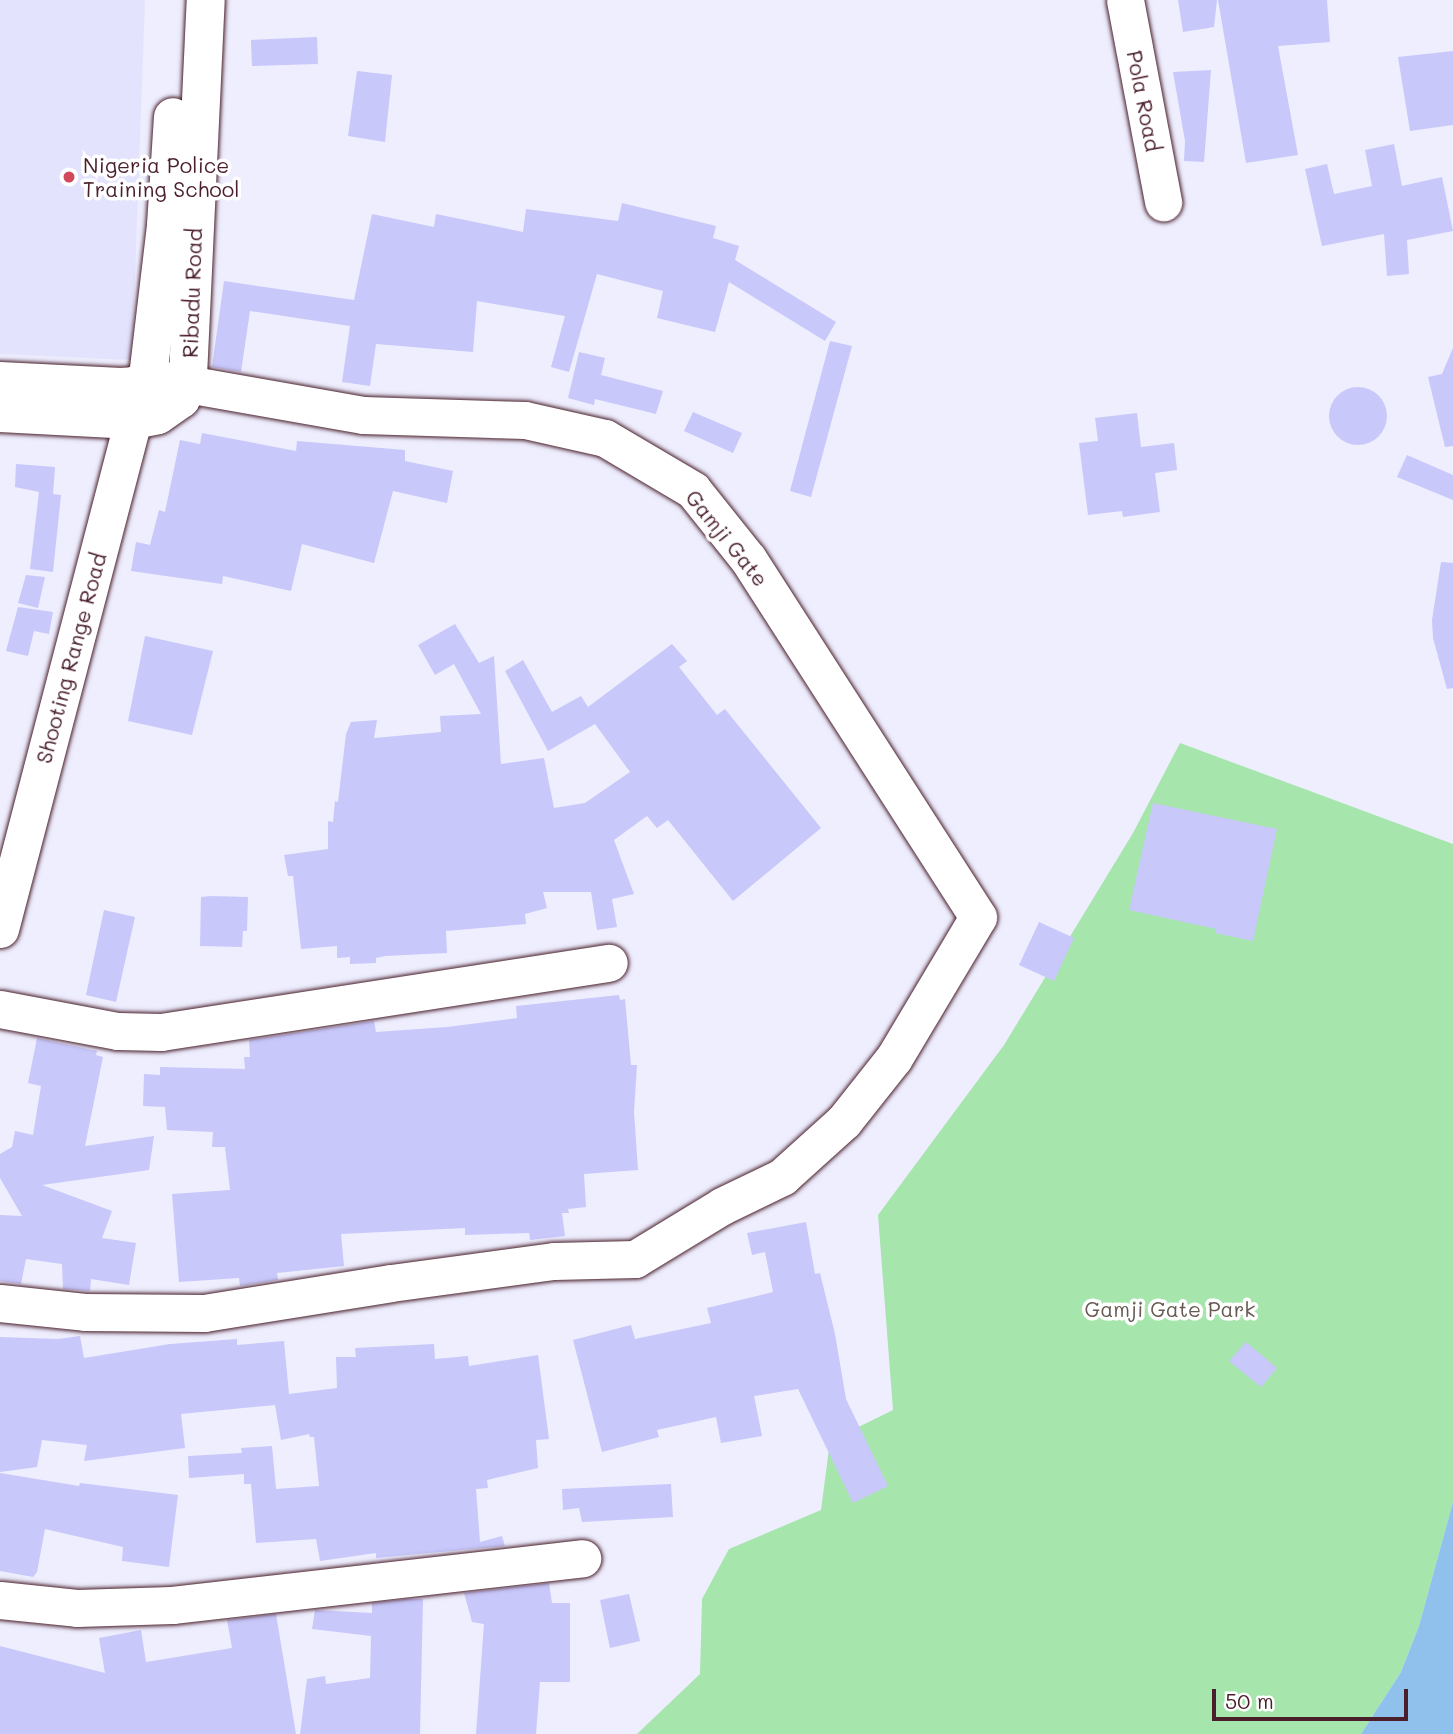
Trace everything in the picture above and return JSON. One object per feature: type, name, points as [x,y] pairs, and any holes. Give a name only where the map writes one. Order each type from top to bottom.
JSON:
[{"type":"main road","points":[[0,382],[135,392],[166,225],[180,0]]},
{"type":"main road","name":"Ribadu Road","points":[[0,413],[135,392],[171,409],[181,399],[187,383],[206,0]]},
{"type":"street","name":"Pola Road","points":[[1125,0],[1163,202]]},
{"type":"street","name":"Gamji Gate","points":[[0,1303],[85,1312],[204,1313],[554,1261],[635,1259],[722,1206],[782,1177],[844,1121],[894,1058],[978,917],[748,559],[693,490],[605,438],[524,420],[363,415],[187,383]]},
{"type":"street","name":"Shooting Range Road","points":[[0,929],[135,392]]},
{"type":"street","points":[[0,1009],[118,1031],[161,1032],[609,962]]},
{"type":"street","points":[[0,1600],[77,1608],[172,1605],[582,1558]]},
{"type":"shaded area","name":"Nigeria Police Training School","points":[[0,0],[145,0],[132,360],[0,354]]},
{"type":"green space","name":"Gamji Gate Park","points":[[1180,743],[1453,844],[1453,1502],[1419,1626],[1401,1672],[1361,1734],[637,1734],[700,1674],[702,1599],[729,1549],[821,1510],[830,1441],[893,1410],[878,1215],[1004,1045],[1133,833]]},
{"type":"water","points":[[1453,1502],[1453,1734],[1361,1734],[1401,1672],[1419,1626]]},
{"type":"building","points":[[1178,0],[1217,0],[1214,27],[1183,32]]},
{"type":"building","points":[[1218,0],[1327,0],[1330,42],[1278,46],[1298,155],[1246,163]]},
{"type":"building","points":[[317,37],[318,64],[252,66],[251,40]]},
{"type":"building","points":[[1453,51],[1453,125],[1410,131],[1398,57]]},
{"type":"building","points":[[1211,70],[1204,162],[1184,161],[1185,141],[1173,72]]},
{"type":"building","points":[[357,71],[392,75],[385,142],[348,136]]},
{"type":"building","points":[[1394,144],[1402,186],[1442,177],[1453,231],[1407,240],[1409,274],[1387,276],[1384,234],[1322,246],[1305,169],[1327,164],[1334,194],[1372,186],[1365,150]]},
{"type":"building","points":[[622,203],[716,226],[713,238],[739,246],[735,260],[836,322],[825,341],[729,282],[715,332],[657,318],[663,291],[597,274],[569,372],[551,367],[565,316],[477,301],[473,352],[376,344],[370,386],[342,382],[350,326],[250,311],[241,372],[212,367],[224,281],[354,300],[372,214],[434,227],[436,214],[523,232],[526,209],[618,221]]},
{"type":"building","points":[[830,341],[852,346],[811,497],[790,491]]},
{"type":"building","points":[[1453,348],[1453,446],[1445,447],[1428,377],[1442,374]]},
{"type":"building","points":[[579,352],[605,358],[601,375],[663,391],[656,414],[595,399],[594,405],[568,398]]},
{"type":"building","points":[[1352,387],[1364,387],[1379,395],[1387,410],[1387,422],[1379,437],[1364,445],[1352,445],[1337,437],[1329,422],[1329,410],[1337,395]]},
{"type":"building","points":[[693,412],[742,433],[733,453],[684,431]]},
{"type":"building","points":[[1137,413],[1141,447],[1174,443],[1177,470],[1155,473],[1160,512],[1123,517],[1122,511],[1088,515],[1079,443],[1098,441],[1095,418]]},
{"type":"building","points":[[202,433],[296,451],[297,441],[405,450],[405,461],[453,471],[447,503],[393,491],[374,563],[302,544],[291,591],[223,576],[222,584],[131,571],[136,542],[150,545],[159,510],[165,512],[180,440],[200,444]]},
{"type":"building","points":[[1407,455],[1453,475],[1453,500],[1397,477]]},
{"type":"building","points":[[16,464],[55,467],[53,494],[61,495],[53,572],[30,569],[39,492],[15,487]]},
{"type":"building","points":[[1441,562],[1453,563],[1453,688],[1447,689],[1433,638],[1432,620]]},
{"type":"building","points":[[26,575],[45,577],[38,608],[18,603]]},
{"type":"building","points":[[18,607],[53,612],[49,634],[34,631],[28,656],[6,651]]},
{"type":"building","points":[[455,624],[479,663],[494,656],[501,764],[544,758],[554,808],[585,803],[630,772],[595,724],[548,751],[505,671],[523,660],[552,712],[581,696],[588,707],[672,644],[687,661],[679,667],[717,715],[725,709],[821,828],[733,901],[668,820],[657,828],[647,816],[614,840],[634,894],[612,899],[617,927],[597,930],[591,892],[543,892],[547,908],[525,914],[526,924],[446,931],[447,953],[385,956],[376,958],[376,963],[350,964],[350,957],[337,958],[337,946],[301,949],[293,876],[288,876],[284,855],[328,849],[328,821],[333,822],[335,801],[338,802],[346,734],[351,722],[377,720],[374,738],[441,732],[440,716],[481,714],[454,664],[435,675],[418,645]]},
{"type":"building","points":[[145,636],[213,651],[192,735],[128,721]]},
{"type":"building","points":[[1153,803],[1277,829],[1253,941],[1215,933],[1216,929],[1129,910]]},
{"type":"building","points":[[201,897],[248,897],[247,931],[243,931],[242,947],[200,946]]},
{"type":"building","points":[[104,910],[135,917],[116,1002],[86,995]]},
{"type":"building","points":[[1039,922],[1074,938],[1054,981],[1019,965]]},
{"type":"building","points":[[619,995],[620,1000],[625,999],[631,1065],[637,1065],[634,1112],[638,1170],[584,1174],[586,1207],[568,1209],[569,1213],[562,1213],[565,1236],[530,1240],[529,1233],[465,1235],[465,1228],[341,1234],[344,1266],[277,1273],[278,1280],[240,1286],[239,1278],[179,1282],[172,1194],[230,1190],[225,1147],[212,1147],[213,1132],[167,1130],[165,1107],[143,1106],[144,1074],[160,1075],[160,1067],[245,1069],[244,1057],[250,1057],[249,1040],[374,1021],[376,1032],[447,1027],[517,1018],[516,1006]]},
{"type":"building","points":[[37,1038],[97,1051],[96,1055],[103,1057],[85,1146],[154,1136],[149,1170],[42,1185],[112,1211],[102,1238],[136,1243],[129,1285],[91,1279],[90,1291],[63,1289],[62,1264],[26,1259],[21,1284],[0,1281],[0,1215],[22,1216],[0,1178],[0,1154],[12,1147],[15,1131],[33,1135],[41,1086],[28,1083]]},
{"type":"building","points":[[806,1222],[815,1274],[820,1273],[835,1334],[846,1399],[888,1486],[853,1503],[798,1389],[754,1396],[762,1436],[721,1443],[716,1417],[657,1430],[659,1437],[602,1452],[573,1340],[631,1325],[635,1339],[711,1323],[707,1308],[773,1292],[765,1252],[752,1255],[747,1233]]},
{"type":"building","points":[[80,1336],[84,1358],[170,1344],[237,1339],[237,1345],[284,1341],[289,1394],[337,1388],[336,1357],[356,1357],[355,1348],[434,1344],[435,1359],[468,1356],[469,1366],[538,1355],[549,1439],[536,1440],[538,1468],[487,1480],[488,1488],[476,1489],[480,1542],[502,1536],[505,1546],[376,1558],[376,1553],[320,1561],[316,1539],[256,1543],[251,1484],[244,1484],[244,1474],[189,1478],[188,1456],[242,1453],[241,1448],[272,1446],[276,1489],[319,1486],[314,1437],[309,1434],[281,1440],[275,1405],[181,1414],[185,1448],[84,1461],[87,1445],[42,1440],[37,1467],[0,1472],[0,1337],[58,1339]]},
{"type":"building","points":[[1246,1342],[1277,1368],[1261,1387],[1229,1361]]},
{"type":"building","points":[[0,1473],[79,1486],[80,1483],[178,1495],[169,1567],[122,1561],[123,1547],[45,1529],[37,1572],[33,1577],[0,1571]]},
{"type":"building","points":[[671,1484],[673,1517],[582,1522],[579,1508],[563,1510],[562,1489]]},
{"type":"building","points":[[549,1583],[552,1603],[570,1603],[570,1682],[540,1682],[536,1734],[476,1734],[484,1624],[472,1622],[464,1593]]},
{"type":"building","points":[[629,1594],[640,1641],[610,1648],[600,1600]]},
{"type":"building","points":[[423,1599],[420,1734],[300,1734],[307,1679],[325,1676],[326,1684],[370,1678],[371,1636],[312,1629],[315,1610],[372,1613],[372,1603]]},
{"type":"building","points":[[276,1614],[296,1734],[0,1734],[0,1646],[105,1673],[99,1638],[141,1630],[146,1662],[232,1648],[227,1620]]},
{"type":"place","name":"Nigeria Police Training School","points":[[69,177]]}]
